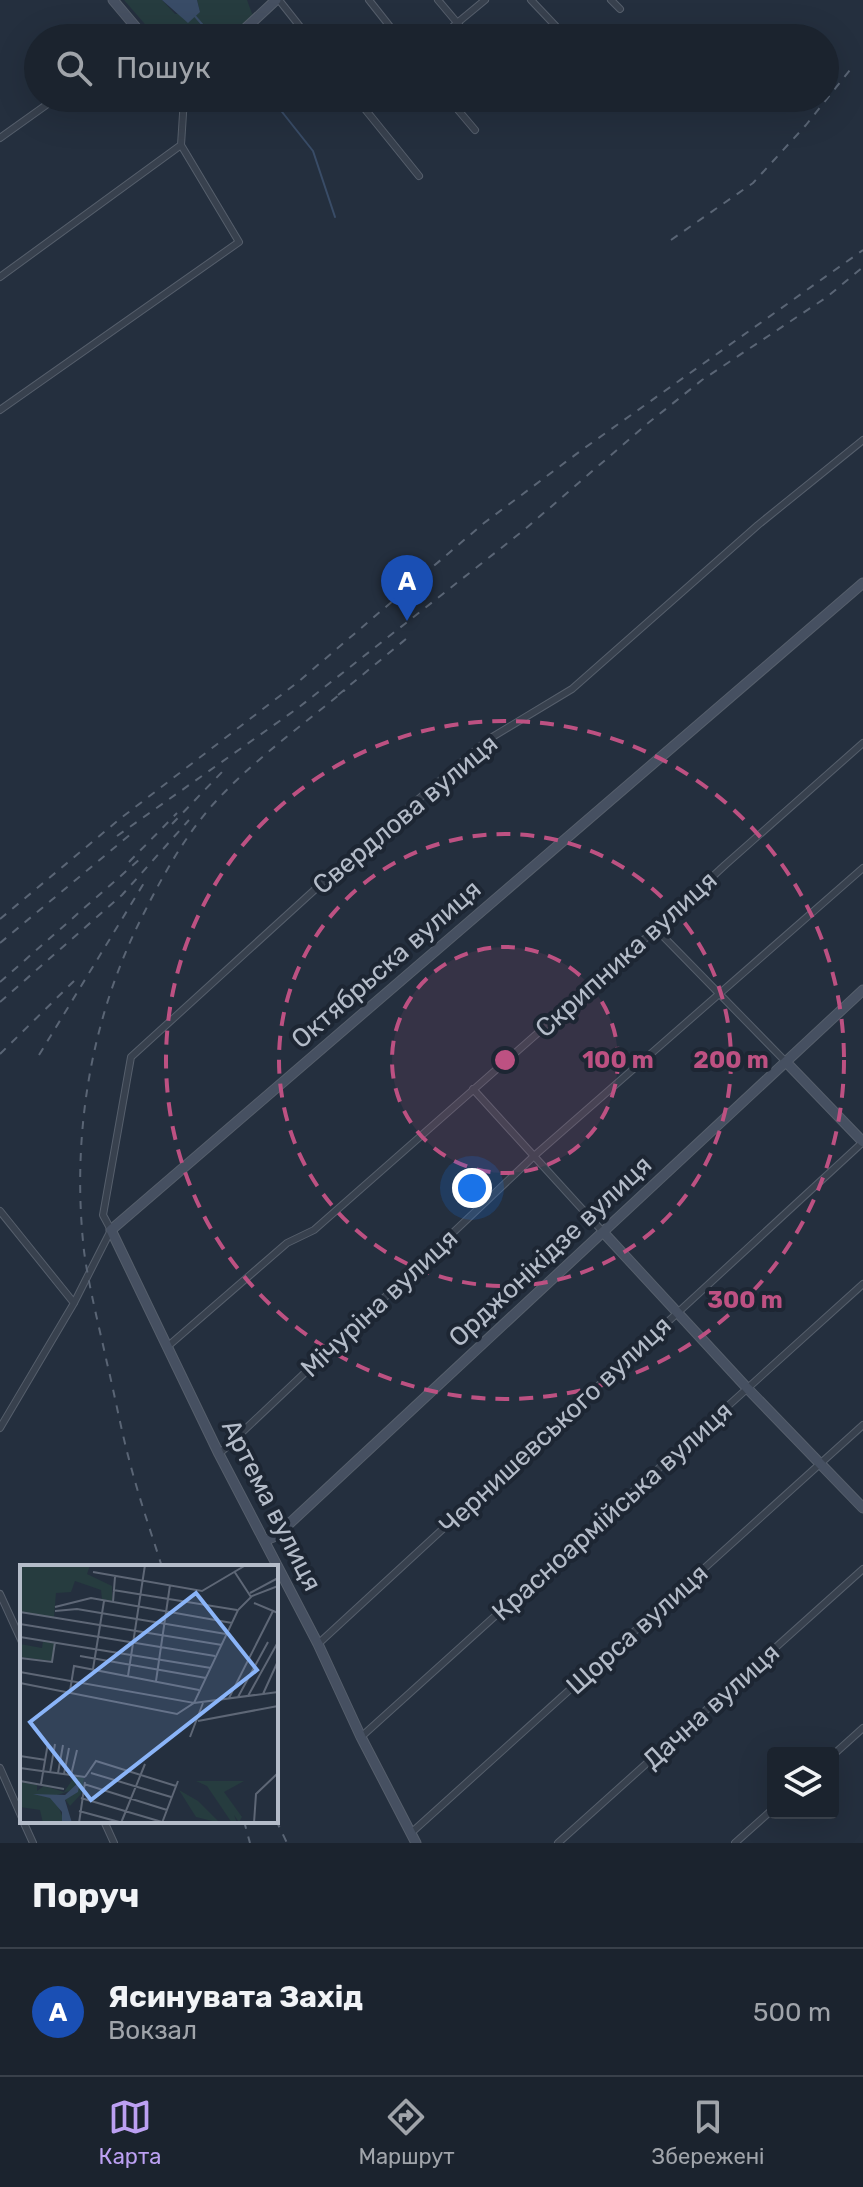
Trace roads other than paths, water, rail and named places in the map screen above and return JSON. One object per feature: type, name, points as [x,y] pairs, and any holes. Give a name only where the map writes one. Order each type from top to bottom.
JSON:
[{"type":"main road","points":[[113,0],[132,24]]},
{"type":"main road","points":[[251,24],[278,0]]},
{"type":"main road","name":"Октябрьска вулиця","points":[[111,1230],[863,583]]},
{"type":"main road","name":"Орджонікідзе вулиця","points":[[266,1540],[276,1536],[863,990]]},
{"type":"main road","points":[[786,1062],[863,1142]]},
{"type":"main road","name":"Артема вулиця","points":[[111,1230],[219,1454],[266,1540],[416,1843]]},
{"type":"main road","points":[[603,1232],[863,1508]]},
{"type":"street","points":[[278,0],[298,24]]},
{"type":"street","points":[[369,0],[388,24]]},
{"type":"street","points":[[438,0],[457,23],[485,0]]},
{"type":"street","points":[[531,0],[554,24]]},
{"type":"street","points":[[611,0],[620,9]]},
{"type":"street","points":[[0,138],[36,112]]},
{"type":"street","points":[[0,410],[239,242],[181,145],[183,112]]},
{"type":"street","points":[[369,112],[419,176]]},
{"type":"street","points":[[460,112],[475,130]]},
{"type":"street","points":[[0,277],[181,145]]},
{"type":"street","name":"Свердлова вулиця","points":[[111,1230],[103,1215],[131,1057],[354,854],[489,739],[572,689],[747,534],[863,440]]},
{"type":"street","name":"Скрипника вулиця","points":[[167,1347],[287,1243],[314,1230],[863,743]]},
{"type":"street","name":"Мічуріна вулиця","points":[[219,1454],[534,1156],[863,868]]},
{"type":"street","points":[[656,929],[786,1062]]},
{"type":"street","points":[[473,1089],[603,1232]]},
{"type":"street","name":"Чернишевського вулиця","points":[[318,1644],[863,1142]]},
{"type":"street","points":[[0,1211],[74,1303]]},
{"type":"street","name":"Октябрьска вулиця","points":[[0,1428],[74,1303],[111,1230]]},
{"type":"street","name":"Красноармійська вулиця","points":[[361,1737],[863,1284]]},
{"type":"street","name":"Щорса вулиця","points":[[411,1833],[863,1425]]},
{"type":"street","name":"Дачна вулиця","points":[[558,1843],[863,1569]]},
{"type":"street","points":[[0,1594],[20,1638]]},
{"type":"street","points":[[839,1750],[863,1728]]},
{"type":"street","points":[[0,1768],[20,1813]]},
{"type":"street","points":[[735,1843],[767,1814]]},
{"type":"street","points":[[24,1823],[33,1843]]},
{"type":"street","points":[[105,1823],[114,1843]]},
{"type":"water","points":[[162,0],[197,0],[200,12],[188,23]]},
{"type":"waterway","points":[[194,15],[202,24]]},
{"type":"waterway","points":[[282,112],[313,151],[335,217]]},
{"type":"railway","points":[[839,84],[854,65]]},
{"type":"railway","points":[[671,240],[753,183],[816,112]]},
{"type":"railway","points":[[0,919],[121,818],[298,682],[484,523],[863,250]]},
{"type":"railway","points":[[117,836],[298,708],[524,530],[702,380],[827,297],[863,267]]},
{"type":"railway","points":[[338,695],[406,639]]},
{"type":"railway","points":[[161,1565],[127,1451],[84,1251],[80,1163],[89,1076],[111,992],[126,951],[182,845],[209,809],[240,777],[345,690]]},
{"type":"railway","points":[[172,824],[222,772]]},
{"type":"railway","points":[[129,862],[177,813]]},
{"type":"railway","points":[[0,1002],[122,895],[189,820]]},
{"type":"railway","points":[[0,943],[132,833]]},
{"type":"railway","points":[[0,982],[140,859]]},
{"type":"railway","points":[[39,1055],[144,883]]},
{"type":"railway","points":[[0,1054],[77,978]]},
{"type":"railway","points":[[245,1823],[250,1843]]},
{"type":"railway","points":[[277,1823],[287,1843]]},
{"type":"place","name":"Ясинувата Захід","points":[[407,621]]}]
